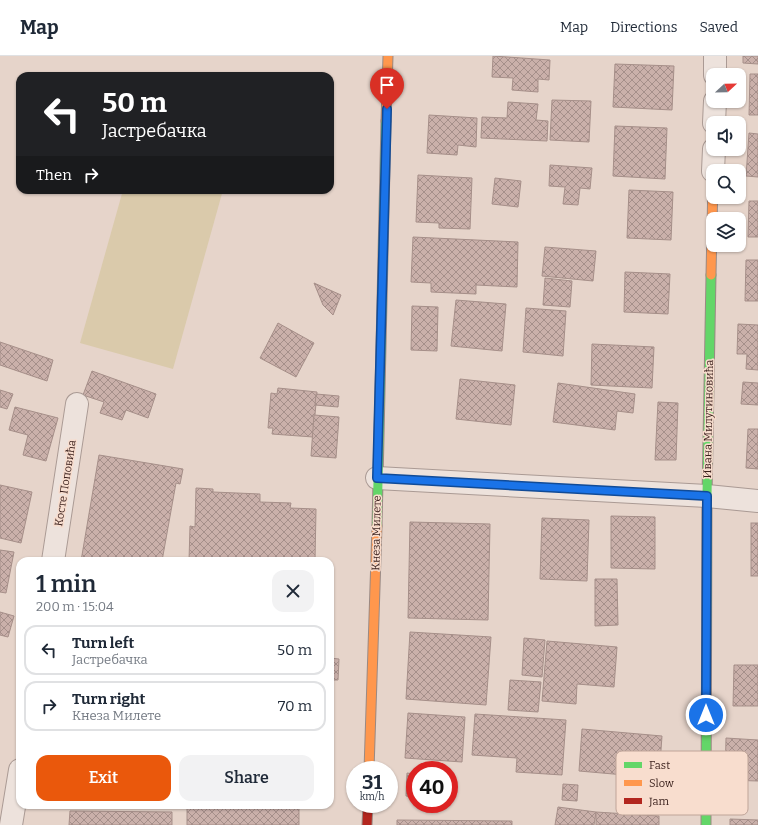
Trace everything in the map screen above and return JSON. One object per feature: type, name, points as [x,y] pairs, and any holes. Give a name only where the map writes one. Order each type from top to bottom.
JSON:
[{"type":"main road","name":"Кнеза Милете","points":[[369,761],[388,56]]},
{"type":"main road","name":"Ивана Милутиновића","points":[[706,751],[707,496],[713,204]]},
{"type":"main road","points":[[367,825],[368,813]]},
{"type":"main road","name":"Ивана Милутиновића","points":[[706,815],[706,825]]},
{"type":"street","points":[[715,68],[716,56]]},
{"type":"street","name":"Косте Поповића","points":[[54,557],[77,404]]},
{"type":"street","points":[[377,478],[707,496],[758,502]]},
{"type":"street","points":[[12,825],[16,798]]},
{"type":"shaded area","points":[[122,194],[222,194],[173,369],[80,343]]},
{"type":"building","points":[[493,56],[550,60],[549,80],[538,79],[538,92],[512,90],[513,78],[492,77]]},
{"type":"building","points":[[743,56],[758,56],[758,64],[743,63]]},
{"type":"building","points":[[615,64],[674,66],[672,110],[613,107]]},
{"type":"building","points":[[750,74],[758,74],[758,115],[749,115]]},
{"type":"building","points":[[552,100],[591,101],[589,142],[550,140]]},
{"type":"building","points":[[508,102],[538,104],[536,120],[548,121],[547,141],[481,138],[482,117],[507,118]]},
{"type":"building","points":[[429,115],[477,118],[476,147],[458,145],[457,155],[427,153]]},
{"type":"building","points":[[615,126],[667,128],[665,179],[613,176]]},
{"type":"building","points":[[749,133],[758,134],[758,177],[746,176]]},
{"type":"building","points":[[550,165],[592,168],[590,189],[580,188],[578,205],[563,204],[565,187],[549,186]]},
{"type":"building","points":[[418,175],[472,178],[470,229],[439,228],[439,223],[416,222]]},
{"type":"building","points":[[495,178],[521,181],[518,207],[492,204]]},
{"type":"building","points":[[629,190],[673,192],[671,240],[627,238]]},
{"type":"building","points":[[749,201],[758,201],[758,237],[748,237]]},
{"type":"building","points":[[413,237],[518,242],[517,287],[476,285],[476,294],[431,292],[431,283],[411,282]]},
{"type":"building","points":[[545,247],[596,251],[593,281],[542,276]]},
{"type":"building","points":[[746,260],[758,260],[758,301],[745,301]]},
{"type":"building","points":[[625,272],[670,274],[668,314],[624,312]]},
{"type":"building","points":[[545,278],[572,281],[570,307],[543,305]]},
{"type":"building","points":[[314,283],[341,295],[333,315],[323,305]]},
{"type":"building","points":[[456,300],[506,304],[502,351],[451,346]]},
{"type":"building","points":[[412,306],[438,307],[437,351],[411,350]]},
{"type":"building","points":[[526,308],[566,311],[563,356],[523,352]]},
{"type":"building","points":[[278,323],[314,343],[296,377],[260,358]]},
{"type":"building","points":[[738,324],[758,325],[758,370],[746,369],[747,354],[737,354]]},
{"type":"building","points":[[0,342],[53,360],[47,381],[0,365]]},
{"type":"building","points":[[592,344],[654,347],[652,388],[591,385]]},
{"type":"building","points":[[92,371],[156,394],[148,418],[126,410],[122,420],[100,413],[104,402],[83,395]]},
{"type":"building","points":[[460,379],[515,385],[511,425],[456,419]]},
{"type":"building","points":[[743,382],[758,383],[758,405],[741,404]]},
{"type":"building","points":[[558,383],[635,394],[633,413],[617,411],[615,430],[553,422]]},
{"type":"building","points":[[278,388],[317,392],[313,437],[272,434],[273,428],[268,428],[271,393],[277,394]]},
{"type":"building","points":[[0,390],[13,394],[7,409],[0,407]]},
{"type":"building","points":[[316,394],[339,396],[338,407],[315,405]]},
{"type":"building","points":[[658,402],[678,403],[676,460],[655,460]]},
{"type":"building","points":[[15,407],[58,418],[46,461],[23,455],[28,435],[9,430]]},
{"type":"building","points":[[314,415],[339,417],[336,458],[311,456]]},
{"type":"building","points":[[748,429],[758,429],[758,469],[746,468]]},
{"type":"building","points":[[99,455],[183,469],[180,484],[176,483],[163,557],[82,557]]},
{"type":"building","points":[[0,485],[32,492],[21,543],[0,538]]},
{"type":"building","points":[[196,488],[213,489],[213,492],[260,494],[260,502],[291,503],[290,508],[316,509],[315,557],[189,557],[190,526],[195,527]]},
{"type":"building","points":[[611,516],[655,517],[655,569],[611,568]]},
{"type":"building","points":[[542,518],[589,520],[587,581],[540,579]]},
{"type":"building","points":[[410,522],[490,524],[488,620],[408,618]]},
{"type":"building","points":[[751,523],[758,523],[758,576],[751,576]]},
{"type":"building","points":[[0,550],[14,552],[6,593],[0,592]]},
{"type":"building","points":[[595,579],[617,579],[618,625],[595,626]]},
{"type":"building","points":[[0,612],[14,616],[8,637],[0,635]]},
{"type":"building","points":[[410,632],[491,637],[486,705],[406,699]]},
{"type":"building","points":[[524,638],[545,640],[542,677],[522,675]]},
{"type":"building","points":[[547,641],[617,647],[614,687],[577,684],[576,704],[542,701]]},
{"type":"building","points":[[334,658],[339,659],[338,680],[334,680]]},
{"type":"building","points":[[734,665],[758,665],[758,706],[733,706]]},
{"type":"building","points":[[510,680],[541,682],[538,712],[508,710]]},
{"type":"building","points":[[408,713],[465,717],[462,762],[405,758]]},
{"type":"building","points":[[475,714],[566,720],[562,775],[516,772],[517,758],[472,755]]},
{"type":"building","points":[[582,729],[662,736],[661,751],[616,751],[616,774],[579,771]]},
{"type":"building","points":[[726,738],[758,740],[758,781],[748,781],[748,751],[726,751]]},
{"type":"building","points":[[563,784],[578,785],[577,801],[562,800]]},
{"type":"building","points":[[558,807],[596,812],[594,825],[555,825]]},
{"type":"building","points":[[187,809],[299,809],[299,825],[187,825]]},
{"type":"building","points":[[70,811],[172,812],[172,825],[69,825]]},
{"type":"building","points":[[596,812],[616,813],[616,815],[659,816],[659,825],[596,825]]},
{"type":"building","points":[[730,819],[758,820],[758,825],[730,825]]},
{"type":"building","points":[[397,820],[512,821],[512,825],[397,825]]},
{"type":"traffic: fast","points":[[377,526],[386,121]]},
{"type":"traffic: fast","points":[[706,751],[707,496],[711,275]]},
{"type":"traffic: fast","points":[[706,815],[706,825]]},
{"type":"traffic: slow","points":[[386,121],[388,56]]},
{"type":"traffic: slow","points":[[711,275],[712,204]]},
{"type":"traffic: slow","points":[[369,761],[377,526]]},
{"type":"traffic: jam","points":[[367,825],[368,813]]},
{"type":"route","points":[[387,109],[377,478],[707,496],[706,715]]}]
